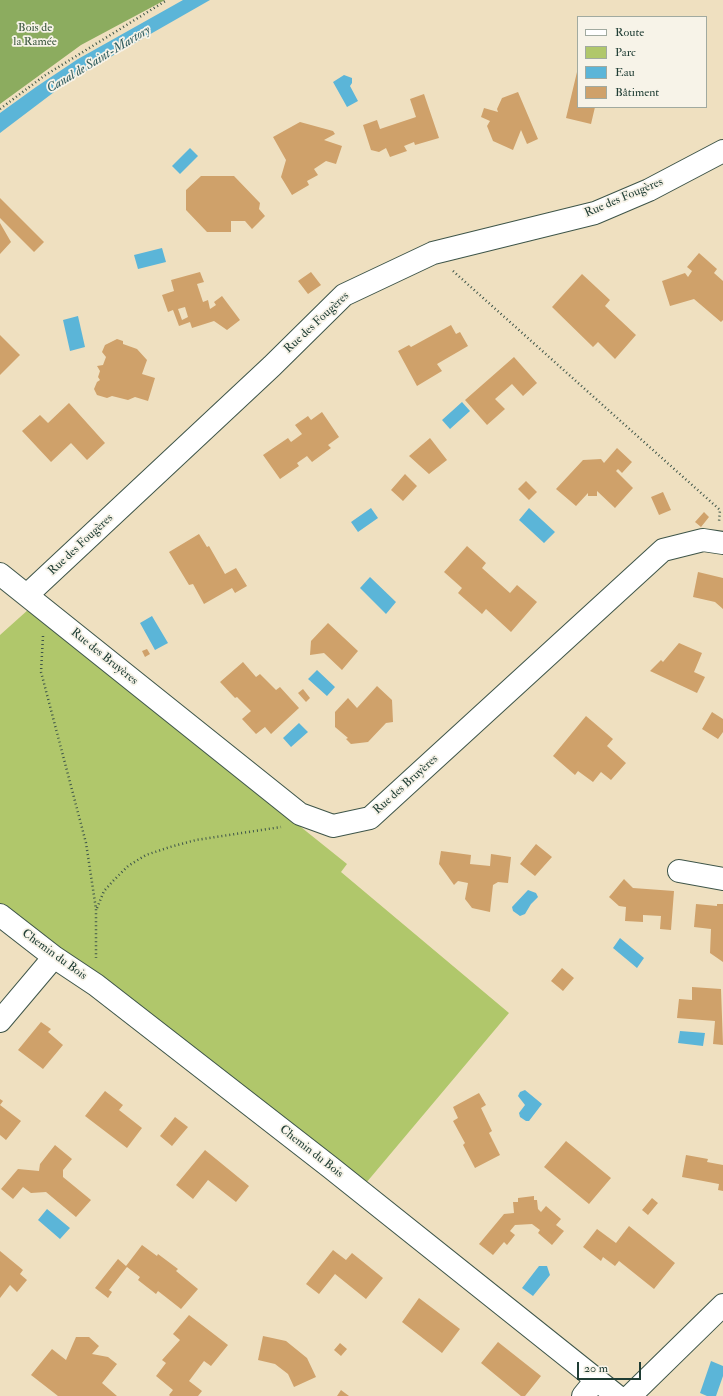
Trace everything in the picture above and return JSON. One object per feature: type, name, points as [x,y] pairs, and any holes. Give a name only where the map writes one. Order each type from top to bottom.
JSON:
[{"type":"street","name":"Rue des Fougères","points":[[27,595],[272,366],[344,294],[433,253],[596,213],[649,190],[723,151]]},
{"type":"street","name":"Rue des Bruyères","points":[[0,574],[300,814],[333,826],[370,818],[663,550],[703,540],[720,543]]},
{"type":"street","points":[[679,871],[723,879]]},
{"type":"street","name":"Chemin du Bois","points":[[0,915],[54,957],[96,985],[330,1167],[589,1388],[617,1396]]},
{"type":"street","points":[[0,1021],[54,957]]},
{"type":"street","points":[[630,1396],[723,1305]]},
{"type":"path","points":[[0,109],[44,76],[167,0]]},
{"type":"path","points":[[433,253],[720,510],[720,543]]},
{"type":"path","points":[[44,610],[41,672],[86,843],[96,908],[96,985]]},
{"type":"path","points":[[96,908],[112,880],[128,866],[146,855],[196,840],[289,826],[300,814]]},
{"type":"green space","name":"Bois de la Ramée","points":[[0,0],[165,0],[81,45],[0,104]]},
{"type":"green space","points":[[29,609],[347,864],[341,872],[509,1013],[366,1183],[0,905],[0,635]]},
{"type":"water","name":"Canal de Saint-Martory","points":[[183,0],[210,0],[70,80],[0,133],[0,113],[78,59]]},
{"type":"water","points":[[344,75],[352,78],[352,83],[350,86],[358,101],[347,107],[333,82]]},
{"type":"water","points":[[190,148],[198,156],[180,174],[172,166]]},
{"type":"water","points":[[162,248],[166,262],[138,269],[134,255]]},
{"type":"water","points":[[78,316],[85,347],[70,351],[63,320]]},
{"type":"water","points":[[462,402],[470,411],[450,429],[442,420]]},
{"type":"water","points":[[371,508],[378,518],[358,532],[351,522]]},
{"type":"water","points":[[529,508],[555,532],[544,543],[519,520]]},
{"type":"water","points":[[370,577],[396,602],[386,614],[360,588]]},
{"type":"water","points":[[152,616],[168,643],[155,650],[140,623]]},
{"type":"water","points":[[317,670],[335,687],[327,696],[308,679]]},
{"type":"water","points":[[299,723],[308,732],[291,747],[283,738]]},
{"type":"water","points":[[528,890],[536,893],[538,897],[531,904],[525,914],[520,916],[513,911],[512,907]]},
{"type":"water","points":[[620,938],[644,958],[637,968],[613,948]]},
{"type":"water","points":[[680,1031],[705,1033],[703,1046],[678,1043]]},
{"type":"water","points":[[525,1090],[542,1104],[529,1121],[526,1121],[520,1117],[519,1113],[525,1105],[518,1096],[520,1092]]},
{"type":"water","points":[[47,1209],[70,1228],[60,1239],[38,1220]]},
{"type":"water","points":[[539,1266],[547,1266],[550,1275],[533,1296],[522,1288]]},
{"type":"water","points":[[711,1361],[723,1366],[723,1376],[716,1396],[707,1396],[700,1393]]},
{"type":"building","points":[[577,72],[577,108],[595,108],[591,124],[566,118]]},
{"type":"building","points":[[518,92],[538,139],[527,144],[521,130],[513,150],[493,141],[487,126],[490,121],[481,117],[484,108],[498,112],[497,109],[502,98]]},
{"type":"building","points":[[424,94],[439,138],[415,145],[414,142],[404,146],[407,151],[390,157],[386,148],[379,152],[371,150],[363,125],[377,120],[380,129],[416,117],[410,99]]},
{"type":"building","points":[[300,122],[333,131],[335,134],[324,140],[342,146],[336,164],[326,161],[314,169],[318,175],[307,181],[309,185],[292,195],[281,177],[286,160],[273,137]]},
{"type":"building","points":[[201,176],[234,176],[260,203],[259,209],[265,216],[252,229],[245,221],[231,221],[231,232],[207,232],[186,210],[186,190]]},
{"type":"building","points":[[0,198],[44,242],[34,252],[0,218]]},
{"type":"building","points":[[0,223],[11,242],[0,254]]},
{"type":"building","points":[[699,253],[717,269],[714,273],[723,281],[723,320],[721,322],[694,299],[670,306],[662,281],[685,273],[688,277],[692,271],[687,267]]},
{"type":"building","points":[[200,272],[204,282],[197,284],[203,302],[208,300],[210,309],[216,305],[214,302],[222,296],[240,320],[227,330],[214,321],[192,328],[190,322],[179,326],[173,310],[168,312],[162,295],[174,291],[171,280]],"holes":[[[185,307],[188,317],[182,320],[178,309]]]},
{"type":"building","points":[[311,272],[321,285],[308,294],[298,281]]},
{"type":"building","points":[[582,274],[610,300],[605,306],[636,335],[615,359],[598,342],[593,347],[552,307]]},
{"type":"building","points":[[451,325],[456,334],[460,332],[468,346],[437,364],[442,371],[417,386],[398,351],[409,345],[411,347]]},
{"type":"building","points":[[0,335],[20,355],[0,375]]},
{"type":"building","points":[[117,339],[123,341],[123,344],[137,349],[147,360],[142,374],[155,378],[148,401],[135,397],[128,400],[112,396],[107,398],[97,395],[94,389],[97,382],[100,380],[98,377],[100,371],[97,366],[103,365],[106,357],[102,352],[105,345]]},
{"type":"building","points":[[514,357],[537,383],[523,396],[512,384],[495,399],[505,409],[487,425],[465,400]]},
{"type":"building","points":[[69,403],[105,443],[87,460],[71,443],[51,462],[22,431],[40,415],[48,423]]},
{"type":"building","points":[[322,412],[339,437],[328,445],[331,448],[312,462],[307,456],[297,463],[299,466],[280,479],[263,455],[288,438],[291,442],[302,434],[295,425],[308,416],[311,420]]},
{"type":"building","points":[[430,438],[447,460],[429,474],[409,456]]},
{"type":"building","points":[[617,448],[632,462],[622,473],[618,469],[616,471],[633,488],[615,508],[597,491],[597,496],[588,496],[588,493],[576,506],[556,489],[583,460],[601,459],[604,463]]},
{"type":"building","points":[[405,474],[417,486],[403,501],[391,490]]},
{"type":"building","points":[[526,481],[537,492],[529,500],[518,489]]},
{"type":"building","points":[[663,492],[671,510],[659,515],[651,497]]},
{"type":"building","points":[[704,512],[709,517],[701,527],[695,522]]},
{"type":"building","points":[[199,534],[207,547],[209,546],[225,574],[236,568],[247,586],[235,593],[232,588],[204,604],[193,584],[189,585],[169,552]]},
{"type":"building","points":[[467,546],[486,563],[482,568],[510,593],[517,585],[537,602],[511,632],[486,609],[482,614],[458,593],[462,588],[444,572]]},
{"type":"building","points":[[698,572],[723,578],[723,609],[715,602],[693,597]]},
{"type":"building","points":[[328,623],[358,651],[342,670],[324,653],[310,655],[311,641]]},
{"type":"building","points":[[679,643],[702,653],[694,672],[705,677],[697,693],[650,671],[661,660],[663,662]]},
{"type":"building","points":[[147,649],[150,654],[145,657],[142,651]]},
{"type":"building","points":[[243,662],[256,677],[260,674],[276,690],[280,687],[299,708],[271,734],[265,727],[256,734],[242,719],[251,711],[237,697],[235,698],[220,682]]},
{"type":"building","points":[[377,686],[392,700],[393,722],[386,723],[368,742],[351,744],[346,739],[348,738],[335,727],[335,712],[348,698],[357,708]]},
{"type":"building","points":[[303,689],[310,698],[306,702],[298,693]]},
{"type":"building","points":[[712,712],[723,719],[723,732],[718,739],[702,729]]},
{"type":"building","points":[[586,716],[613,739],[607,746],[626,763],[611,780],[601,772],[593,782],[578,771],[575,775],[553,756]]},
{"type":"building","points":[[536,844],[552,857],[535,876],[520,864]]},
{"type":"building","points":[[441,851],[471,855],[470,864],[490,866],[491,854],[511,857],[508,883],[498,882],[493,885],[490,912],[472,908],[465,899],[468,883],[458,881],[454,885],[439,864]]},
{"type":"building","points":[[624,879],[633,888],[674,891],[671,930],[660,929],[661,916],[643,915],[643,922],[625,921],[626,907],[619,906],[609,897]]},
{"type":"building","points":[[696,904],[717,906],[717,904],[723,904],[723,962],[710,953],[711,929],[694,927]]},
{"type":"building","points":[[562,968],[574,978],[563,991],[551,981]]},
{"type":"building","points":[[692,987],[721,989],[723,1045],[713,1044],[715,1021],[677,1018],[679,999],[692,1000]]},
{"type":"building","points":[[41,1022],[51,1029],[48,1032],[63,1045],[43,1069],[18,1050]]},
{"type":"building","points":[[105,1091],[123,1105],[119,1110],[142,1128],[127,1148],[85,1116]]},
{"type":"building","points":[[479,1093],[486,1105],[481,1108],[492,1131],[489,1133],[500,1155],[475,1168],[463,1145],[465,1143],[453,1121],[458,1118],[453,1107]]},
{"type":"building","points":[[0,1105],[21,1121],[6,1140],[0,1135]]},
{"type":"building","points":[[175,1117],[188,1127],[172,1146],[160,1136]]},
{"type":"building","points":[[566,1141],[611,1178],[589,1204],[544,1167]]},
{"type":"building","points":[[55,1145],[72,1159],[63,1170],[63,1177],[91,1200],[76,1217],[46,1192],[31,1193],[23,1187],[13,1199],[1,1189],[18,1169],[39,1171],[40,1164]]},
{"type":"building","points":[[205,1150],[249,1186],[236,1202],[208,1180],[193,1199],[176,1185]]},
{"type":"building","points":[[686,1155],[708,1159],[707,1162],[723,1165],[723,1191],[718,1190],[719,1184],[682,1177]]},
{"type":"building","points":[[534,1196],[534,1200],[537,1200],[538,1209],[541,1212],[546,1206],[561,1219],[556,1225],[564,1231],[552,1245],[538,1233],[540,1230],[532,1224],[515,1225],[510,1231],[515,1235],[507,1245],[504,1242],[493,1255],[479,1244],[504,1214],[514,1213],[513,1202],[518,1202],[518,1198]]},
{"type":"building","points":[[652,1198],[658,1203],[648,1215],[642,1210]]},
{"type":"building","points":[[629,1226],[675,1263],[654,1289],[619,1261],[615,1266],[603,1257],[601,1261],[583,1247],[597,1229],[616,1243]]},
{"type":"building","points":[[142,1245],[157,1256],[158,1254],[178,1269],[176,1271],[198,1289],[181,1309],[158,1291],[156,1294],[138,1280],[140,1277],[127,1267],[109,1290],[112,1292],[108,1298],[95,1288],[118,1259],[126,1266]]},
{"type":"building","points":[[333,1250],[346,1260],[352,1253],[383,1278],[366,1299],[335,1274],[319,1294],[306,1284]]},
{"type":"building","points":[[0,1251],[23,1270],[20,1274],[27,1280],[17,1292],[10,1285],[0,1298]]},
{"type":"building","points":[[419,1298],[460,1329],[442,1353],[402,1322]]},
{"type":"building","points":[[189,1315],[228,1345],[211,1366],[204,1361],[189,1381],[202,1391],[198,1396],[170,1396],[169,1395],[173,1390],[156,1376],[166,1363],[162,1360],[180,1340],[173,1334]]},
{"type":"building","points":[[263,1336],[286,1341],[307,1358],[316,1377],[294,1387],[288,1374],[275,1364],[258,1360]]},
{"type":"building","points":[[76,1337],[89,1337],[99,1346],[92,1354],[108,1357],[117,1364],[102,1383],[117,1396],[58,1396],[31,1375],[52,1349],[66,1360]]},
{"type":"building","points":[[498,1342],[541,1376],[525,1396],[521,1396],[481,1363]]},
{"type":"building","points":[[340,1343],[347,1349],[341,1356],[334,1350]]},
{"type":"building","points":[[341,1390],[349,1396],[337,1396]]}]
